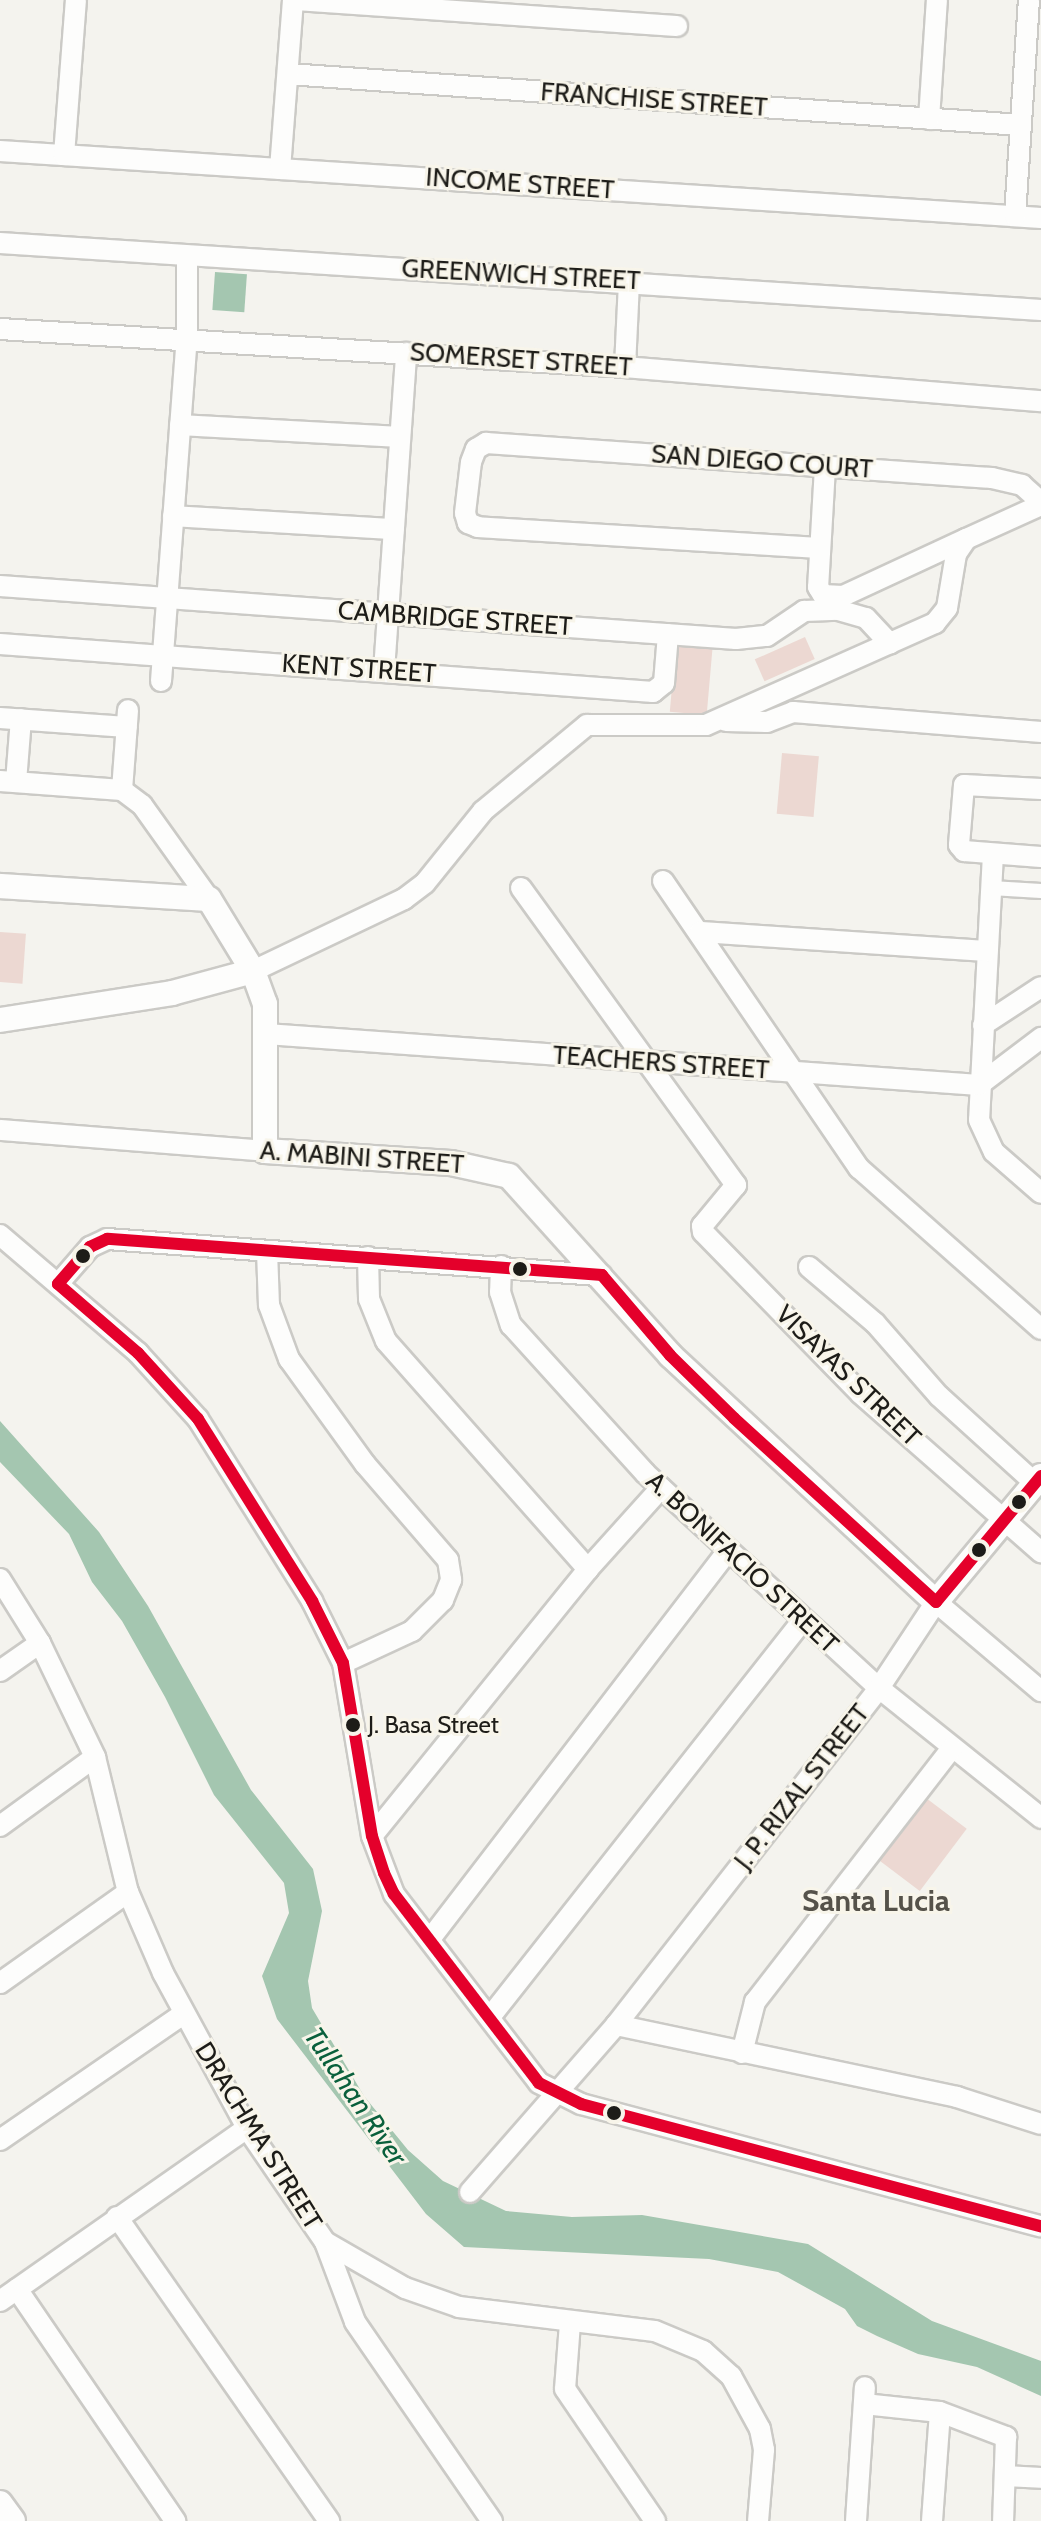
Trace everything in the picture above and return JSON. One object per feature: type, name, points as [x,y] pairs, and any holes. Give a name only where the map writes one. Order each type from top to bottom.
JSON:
[{"type":"street","points":[[64,155],[76,0]]},
{"type":"street","points":[[280,169],[294,0],[677,26]]},
{"type":"street","points":[[929,119],[937,0]]},
{"type":"street","points":[[1015,216],[1029,0]]},
{"type":"street","name":"FRANCHISE STREET","points":[[288,74],[1021,125]]},
{"type":"street","name":"INCOME STREET","points":[[0,151],[1041,218]]},
{"type":"street","name":"GREENWICH STREET","points":[[0,243],[187,257],[629,281],[1041,310]]},
{"type":"street","points":[[161,681],[187,339],[187,257]]},
{"type":"street","points":[[625,367],[629,281]]},
{"type":"street","name":"SOMERSET STREET","points":[[0,329],[625,367],[1041,401]]},
{"type":"street","points":[[384,671],[406,353]]},
{"type":"street","points":[[180,425],[400,437]]},
{"type":"street","name":"SAN DIEGO COURT","points":[[819,548],[478,527],[468,523],[465,513],[476,449],[486,443],[1010,481],[1041,504]]},
{"type":"street","points":[[825,467],[818,587],[831,597],[1041,504]]},
{"type":"street","points":[[173,516],[394,529]]},
{"type":"street","points":[[0,1020],[172,993],[253,971],[404,899],[425,883],[483,811],[587,725],[692,726],[718,720],[890,644],[943,616],[956,554],[966,539]]},
{"type":"street","name":"CAMBRIDGE STREET","points":[[0,586],[754,638],[778,630],[804,611],[838,610],[866,618],[890,644]]},
{"type":"street","name":"KENT STREET","points":[[0,644],[657,691],[664,683],[668,634]]},
{"type":"street","points":[[718,720],[767,722],[793,712],[1041,732]]},
{"type":"street","points":[[0,718],[127,718],[122,790]]},
{"type":"street","points":[[21,719],[8,782],[122,790],[142,805],[209,899],[253,971],[265,1004],[265,1151]]},
{"type":"street","points":[[1041,789],[964,785],[960,849],[1041,857]]},
{"type":"street","points":[[993,854],[979,1085],[984,1139],[1041,1193]]},
{"type":"street","points":[[663,881],[859,1168],[1041,1329]]},
{"type":"street","points":[[0,886],[209,899]]},
{"type":"street","points":[[521,888],[646,1062]]},
{"type":"street","points":[[991,888],[1041,891]]},
{"type":"street","points":[[700,932],[987,951]]},
{"type":"street","points":[[983,1025],[1041,987]]},
{"type":"street","name":"TEACHERS STREET","points":[[266,1034],[979,1085]]},
{"type":"street","points":[[979,1085],[1040,1041]]},
{"type":"street","name":"VISAYAS STREET","points":[[646,1062],[736,1189],[702,1226],[703,1232],[861,1394],[1041,1552]]},
{"type":"street","name":"A. MABINI STREET","points":[[0,1130],[451,1163],[509,1176],[602,1275],[660,1344],[734,1418],[936,1602],[1041,1691]]},
{"type":"street","points":[[0,1235],[138,1353],[198,1419],[312,1601],[343,1663],[372,1836],[394,1894],[539,2083],[557,2095],[1041,2226]]},
{"type":"street","points":[[58,1284],[90,1247],[107,1239],[602,1275]]},
{"type":"street","points":[[267,1251],[269,1305],[289,1359],[365,1464],[448,1560],[451,1580],[443,1600],[412,1631],[343,1663]]},
{"type":"street","points":[[368,1257],[369,1299],[386,1341],[588,1569]]},
{"type":"street","name":"A. BONIFACIO STREET","points":[[501,1266],[500,1292],[516,1333],[661,1488],[727,1552],[879,1688],[1041,1818]]},
{"type":"street","points":[[809,1267],[875,1323],[939,1396],[1038,1480]]},
{"type":"street","name":"J. P. RIZAL STREET","points":[[470,2192],[616,2025],[879,1688],[936,1602],[1038,1480]]},
{"type":"street","points":[[372,1836],[588,1569],[661,1488]]},
{"type":"street","points":[[430,1939],[727,1552]]},
{"type":"street","name":"DRACHMA STREET","points":[[0,1579],[40,1643],[95,1757],[128,1892],[183,2014],[247,2128],[325,2242],[405,2288],[459,2307],[667,2335],[703,2351],[731,2376],[751,2407],[764,2450],[758,2521]]},
{"type":"street","points":[[490,2017],[803,1620]]},
{"type":"street","points":[[0,1671],[40,1643]]},
{"type":"street","points":[[742,2053],[755,2002],[952,1748]]},
{"type":"street","points":[[0,1826],[95,1757]]},
{"type":"street","points":[[0,1983],[128,1892]]},
{"type":"street","points":[[0,2140],[183,2014]]},
{"type":"street","points":[[616,2025],[957,2097],[1041,2124]]},
{"type":"street","points":[[0,2301],[247,2128]]},
{"type":"street","points":[[117,2217],[329,2521]]},
{"type":"street","points":[[325,2242],[355,2322],[492,2521]]},
{"type":"street","points":[[17,2289],[175,2521]]},
{"type":"street","points":[[570,2323],[565,2389],[655,2521]]},
{"type":"street","points":[[856,2521],[864,2395],[940,2412],[1006,2437],[1003,2521]]},
{"type":"street","points":[[932,2521],[940,2412]]},
{"type":"street","points":[[1005,2476],[1041,2478]]},
{"type":"street","points":[[0,2503],[13,2521]]},
{"type":"shaded area","points":[[805,637],[815,659],[765,681],[755,659]]},
{"type":"shaded area","points":[[676,641],[713,644],[707,715],[670,712]]},
{"type":"shaded area","points":[[782,753],[819,756],[814,817],[777,814]]},
{"type":"shaded area","points":[[0,932],[26,934],[22,984],[0,982]]},
{"type":"shaded area","points":[[926,1798],[967,1829],[920,1891],[879,1860]]},
{"type":"water","points":[[215,272],[247,274],[244,312],[212,310]]},
{"type":"water","name":"Tullahan River","points":[[0,1421],[99,1532],[148,1606],[251,1790],[313,1869],[322,1911],[308,1981],[312,2008],[364,2096],[408,2150],[443,2181],[506,2211],[572,2217],[642,2215],[808,2244],[932,2321],[1041,2361],[1041,2396],[977,2367],[918,2354],[877,2336],[857,2326],[845,2309],[778,2272],[709,2259],[464,2247],[426,2214],[277,2019],[262,1976],[289,1913],[284,1883],[214,1795],[165,1697],[122,1621],[92,1582],[69,1534],[0,1462]]},
{"type":"transit line","points":[[1041,1476],[936,1602],[734,1418],[670,1355],[602,1275],[107,1239],[90,1247],[58,1284],[138,1353],[198,1419],[312,1601],[343,1663],[372,1836],[384,1873],[394,1894],[539,2083],[581,2104],[1041,2226]]},
{"type":"place","name":"J. Basa Street","points":[[353,1725]]},
{"type":"district","name":"Santa Lucia","points":[[876,1901]]}]
